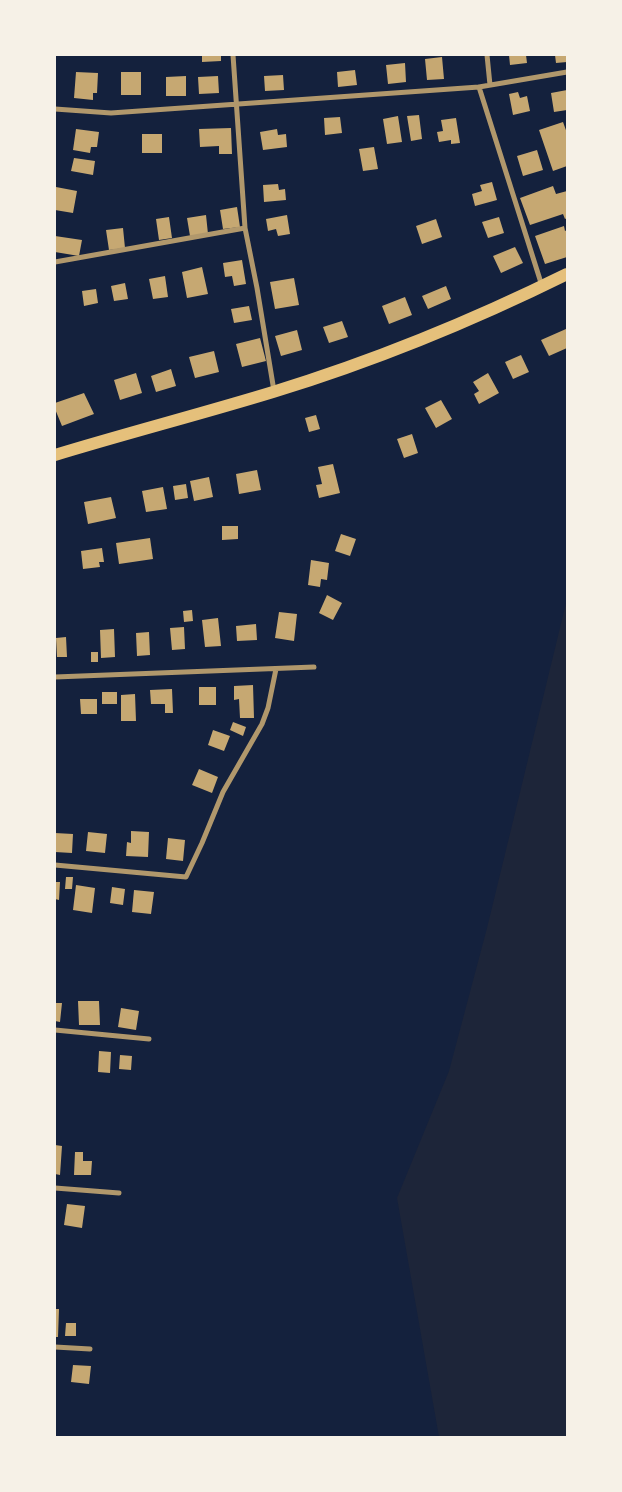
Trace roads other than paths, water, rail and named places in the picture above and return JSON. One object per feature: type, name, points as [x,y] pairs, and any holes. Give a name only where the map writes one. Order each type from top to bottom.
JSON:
[{"type":"main road","points":[[55,455],[274,392],[361,362],[434,334],[567,274]]},
{"type":"street","points":[[233,55],[245,228],[274,392]]},
{"type":"street","points":[[487,55],[490,85]]},
{"type":"street","points":[[55,109],[111,113],[479,87],[567,72]]},
{"type":"street","points":[[479,87],[542,286]]},
{"type":"street","points":[[55,262],[245,228]]},
{"type":"street","points":[[55,677],[314,668]]},
{"type":"street","points":[[55,865],[186,877],[223,792],[262,724],[268,708],[276,669]]},
{"type":"street","points":[[55,1030],[149,1040]]},
{"type":"street","points":[[55,1188],[119,1193]]},
{"type":"street","points":[[55,1348],[90,1349]]}]
